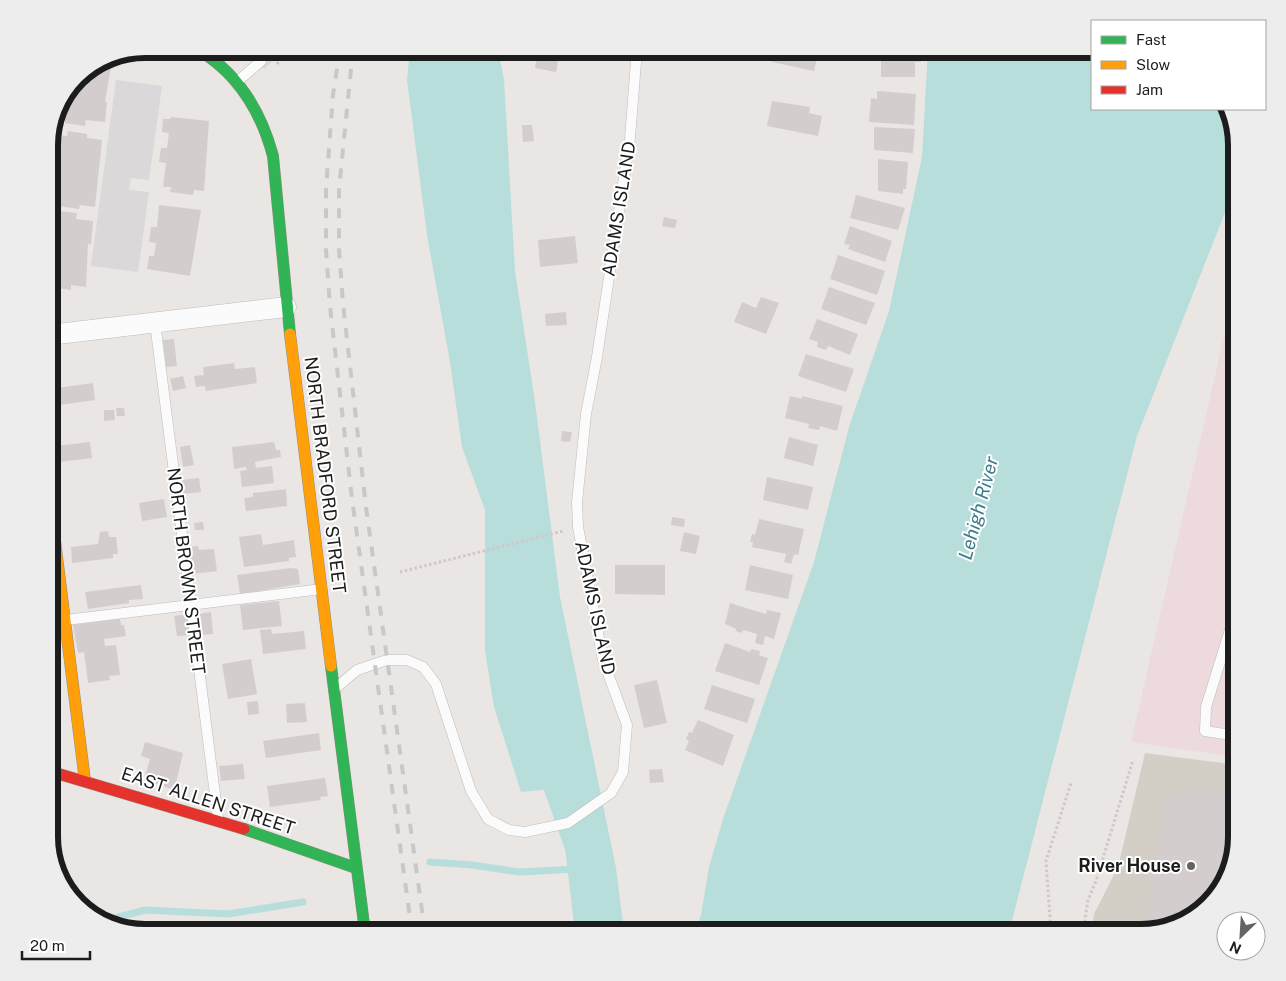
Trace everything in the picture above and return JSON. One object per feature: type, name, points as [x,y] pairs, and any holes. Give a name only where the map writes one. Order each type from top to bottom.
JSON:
[{"type":"street","name":"NORTH BRADFORD STREET","points":[[210,58],[236,82],[260,117],[270,140],[273,156],[286,308],[323,589],[363,924]]},
{"type":"street","points":[[58,334],[286,308]]},
{"type":"street","points":[[58,564],[85,781]]},
{"type":"street","name":"EAST ALLEN STREET","points":[[58,774],[218,820],[356,868]]},
{"type":"lane","name":"ADAMS ISLAND","points":[[334,690],[357,670],[387,660],[407,660],[423,667],[436,684],[471,791],[488,820],[509,830],[525,832],[568,822],[611,793],[624,772],[627,725],[603,660],[578,526],[577,502],[586,414],[598,357],[630,138],[636,58]]},
{"type":"lane","points":[[236,82],[261,61]]},
{"type":"lane","name":"NORTH BROWN STREET","points":[[155,323],[218,820]]},
{"type":"lane","points":[[65,620],[323,589]]},
{"type":"lane","points":[[1228,636],[1206,707],[1205,731],[1228,735]]},
{"type":"path","points":[[400,572],[554,533]]},
{"type":"path","points":[[1084,924],[1088,900],[1096,881],[1133,760]]},
{"type":"path","points":[[1050,924],[1046,862],[1071,783]]},
{"type":"shaded area","points":[[253,58],[276,58],[264,69]]},
{"type":"shaded area","points":[[116,80],[162,86],[149,180],[131,178],[129,190],[149,192],[138,272],[91,266]]},
{"type":"shaded area","points":[[1228,319],[1228,756],[1131,742]]},
{"type":"shaded area","points":[[1145,753],[1228,764],[1227,854],[1220,875],[1211,890],[1195,906],[1180,915],[1159,922],[1092,924],[1094,914],[1118,867]]},
{"type":"water","points":[[409,58],[500,58],[504,80],[515,271],[535,402],[560,597],[616,868],[623,924],[577,924],[578,869],[571,787],[521,792],[494,707],[485,651],[485,510],[462,447],[450,362],[427,235],[407,80]]},
{"type":"water","name":"Lehigh River","points":[[928,58],[1091,58],[1091,110],[1222,110],[1227,127],[1228,205],[1137,436],[1011,924],[698,924],[709,867],[723,819],[814,562],[849,427],[889,311],[922,157]]},
{"type":"building","points":[[537,58],[558,61],[556,72],[535,68]]},
{"type":"building","points":[[773,58],[817,58],[814,71],[772,62]]},
{"type":"building","points":[[881,58],[921,58],[921,62],[915,62],[915,77],[881,77]]},
{"type":"building","points":[[112,64],[105,102],[107,102],[105,122],[86,120],[85,126],[65,123],[65,119],[61,118],[75,91],[87,79]]},
{"type":"building","points":[[877,91],[916,94],[914,125],[869,122],[871,98],[877,99]]},
{"type":"building","points":[[772,101],[810,107],[809,113],[822,116],[818,136],[767,126]]},
{"type":"building","points":[[171,117],[209,121],[204,191],[194,190],[193,195],[170,192],[171,187],[163,187],[166,163],[159,162],[161,148],[167,148],[169,133],[162,132],[163,119],[170,119]]},
{"type":"building","points":[[522,125],[532,125],[534,141],[523,142]]},
{"type":"building","points":[[874,127],[915,129],[913,153],[874,150]]},
{"type":"building","points":[[68,131],[87,134],[87,138],[102,140],[95,207],[80,205],[79,209],[58,206],[58,135],[67,136]]},
{"type":"building","points":[[878,159],[908,162],[906,189],[903,189],[903,194],[878,191]]},
{"type":"building","points":[[856,195],[905,208],[898,230],[850,218]]},
{"type":"building","points":[[159,205],[201,210],[190,276],[147,269],[149,256],[154,256],[156,243],[149,242],[151,227],[157,227]]},
{"type":"building","points":[[58,211],[77,213],[76,219],[93,221],[91,244],[88,244],[86,287],[71,285],[71,290],[58,288]]},
{"type":"building","points":[[664,217],[677,220],[675,228],[662,226]]},
{"type":"building","points":[[850,226],[892,241],[885,262],[848,249],[850,245],[844,244]]},
{"type":"building","points":[[575,236],[578,263],[540,267],[538,240]]},
{"type":"building","points":[[838,255],[885,271],[877,295],[830,279]]},
{"type":"building","points":[[829,287],[875,303],[866,325],[821,309]]},
{"type":"building","points":[[761,297],[779,303],[766,334],[734,322],[742,302],[756,308]]},
{"type":"building","points":[[566,312],[567,325],[546,326],[545,314]]},
{"type":"building","points":[[817,319],[858,334],[850,355],[828,346],[826,350],[817,347],[818,342],[809,339]]},
{"type":"building","points":[[174,339],[177,366],[166,367],[163,340]]},
{"type":"building","points":[[806,354],[854,369],[846,392],[798,376]]},
{"type":"building","points":[[234,363],[235,369],[255,367],[257,383],[206,391],[205,386],[196,387],[194,376],[204,375],[203,367]]},
{"type":"building","points":[[183,376],[186,388],[173,391],[170,379]]},
{"type":"building","points":[[93,383],[95,400],[58,405],[58,388]]},
{"type":"building","points":[[790,396],[802,399],[802,396],[843,406],[837,431],[820,426],[819,430],[808,428],[809,424],[785,418]]},
{"type":"building","points":[[116,408],[124,408],[125,416],[117,416]]},
{"type":"building","points":[[104,410],[114,410],[115,420],[104,421]]},
{"type":"building","points":[[562,431],[572,432],[570,442],[561,441]]},
{"type":"building","points":[[789,437],[818,445],[813,466],[784,458]]},
{"type":"building","points":[[90,442],[92,458],[58,462],[58,446]]},
{"type":"building","points":[[274,442],[276,450],[280,450],[281,457],[255,462],[256,468],[272,466],[274,483],[242,487],[240,471],[247,470],[246,467],[234,469],[232,447]]},
{"type":"building","points":[[190,445],[194,465],[183,467],[180,447]]},
{"type":"building","points":[[767,477],[813,487],[808,510],[763,500]]},
{"type":"building","points":[[199,478],[201,492],[183,494],[181,480]]},
{"type":"building","points":[[286,489],[287,506],[246,511],[244,498],[253,497],[253,493]]},
{"type":"building","points":[[164,499],[167,517],[142,521],[139,503]]},
{"type":"building","points":[[672,517],[685,519],[684,527],[671,525]]},
{"type":"building","points":[[759,519],[804,529],[798,555],[794,554],[791,564],[784,562],[786,554],[752,547],[753,542],[750,542],[752,534],[755,535]]},
{"type":"building","points":[[203,522],[204,530],[195,530],[194,523]]},
{"type":"building","points":[[108,531],[109,537],[116,537],[118,554],[113,554],[113,558],[72,563],[71,547],[98,544],[100,532]]},
{"type":"building","points":[[684,532],[700,536],[696,554],[680,551]]},
{"type":"building","points":[[261,534],[263,545],[294,540],[296,557],[289,558],[289,561],[244,567],[239,537]]},
{"type":"building","points":[[198,546],[199,550],[214,549],[217,571],[192,574],[189,547]]},
{"type":"building","points":[[615,565],[665,565],[665,595],[615,594]]},
{"type":"building","points":[[750,565],[793,575],[788,599],[745,590]]},
{"type":"building","points":[[291,568],[298,569],[300,584],[240,594],[237,575]]},
{"type":"building","points":[[141,585],[143,599],[129,600],[129,603],[88,609],[85,592]]},
{"type":"building","points":[[279,601],[282,626],[243,630],[240,605]]},
{"type":"building","points":[[730,603],[766,614],[767,610],[781,613],[774,639],[765,636],[763,645],[755,643],[757,634],[743,630],[742,633],[725,624]]},
{"type":"building","points":[[211,612],[213,634],[201,635],[198,614]]},
{"type":"building","points":[[188,614],[191,635],[177,636],[174,616]]},
{"type":"building","points":[[120,619],[121,625],[124,625],[126,636],[104,639],[105,646],[116,645],[120,675],[109,676],[110,680],[88,683],[84,652],[78,653],[73,625]]},
{"type":"building","points":[[271,629],[272,634],[304,631],[306,649],[263,654],[260,630]]},
{"type":"building","points":[[725,643],[750,652],[751,649],[760,651],[759,655],[768,658],[759,685],[715,671]]},
{"type":"building","points":[[251,659],[257,694],[228,699],[222,664]]},
{"type":"building","points":[[657,680],[667,723],[644,728],[634,685]]},
{"type":"building","points":[[712,685],[755,699],[747,723],[704,709]]},
{"type":"building","points":[[258,701],[259,714],[248,715],[247,702]]},
{"type":"building","points":[[305,703],[307,722],[287,723],[286,704]]},
{"type":"building","points":[[698,720],[734,735],[723,766],[685,750],[689,741],[686,739],[689,732],[692,733]]},
{"type":"building","points":[[319,733],[321,750],[266,758],[263,741]]},
{"type":"building","points":[[145,742],[183,753],[175,787],[173,786],[172,789],[144,780],[150,759],[141,756]]},
{"type":"building","points":[[243,764],[245,779],[221,781],[219,766]]},
{"type":"building","points":[[662,769],[664,782],[650,783],[649,770]]},
{"type":"building","points":[[325,778],[328,796],[320,797],[321,800],[270,807],[267,786]]},
{"type":"building","name":"River House","points":[[1195,787],[1228,792],[1228,837],[1224,865],[1211,890],[1195,906],[1170,919],[1146,923],[1166,795],[1181,798],[1182,791],[1194,792]]},
{"type":"waterway","points":[[542,738],[556,764],[585,846],[594,924]]},
{"type":"waterway","points":[[430,862],[472,865],[519,872],[578,869],[586,871]]},
{"type":"waterway","points":[[114,918],[145,910],[228,914],[303,902]]},
{"type":"railway","points":[[339,58],[333,95],[326,189],[326,250],[330,306],[352,499],[411,924]]},
{"type":"railway","points":[[352,58],[339,189],[339,249],[343,304],[366,507],[424,924]]},
{"type":"traffic: fast","points":[[210,58],[236,82],[246,95],[262,124],[273,156],[290,334]]},
{"type":"traffic: fast","points":[[331,666],[364,924]]},
{"type":"traffic: fast","points":[[244,829],[356,868]]},
{"type":"traffic: slow","points":[[290,334],[331,666]]},
{"type":"traffic: slow","points":[[58,565],[85,781]]},
{"type":"traffic: jam","points":[[58,774],[244,829]]},
{"type":"place","name":"River House","points":[[1191,866]]}]
